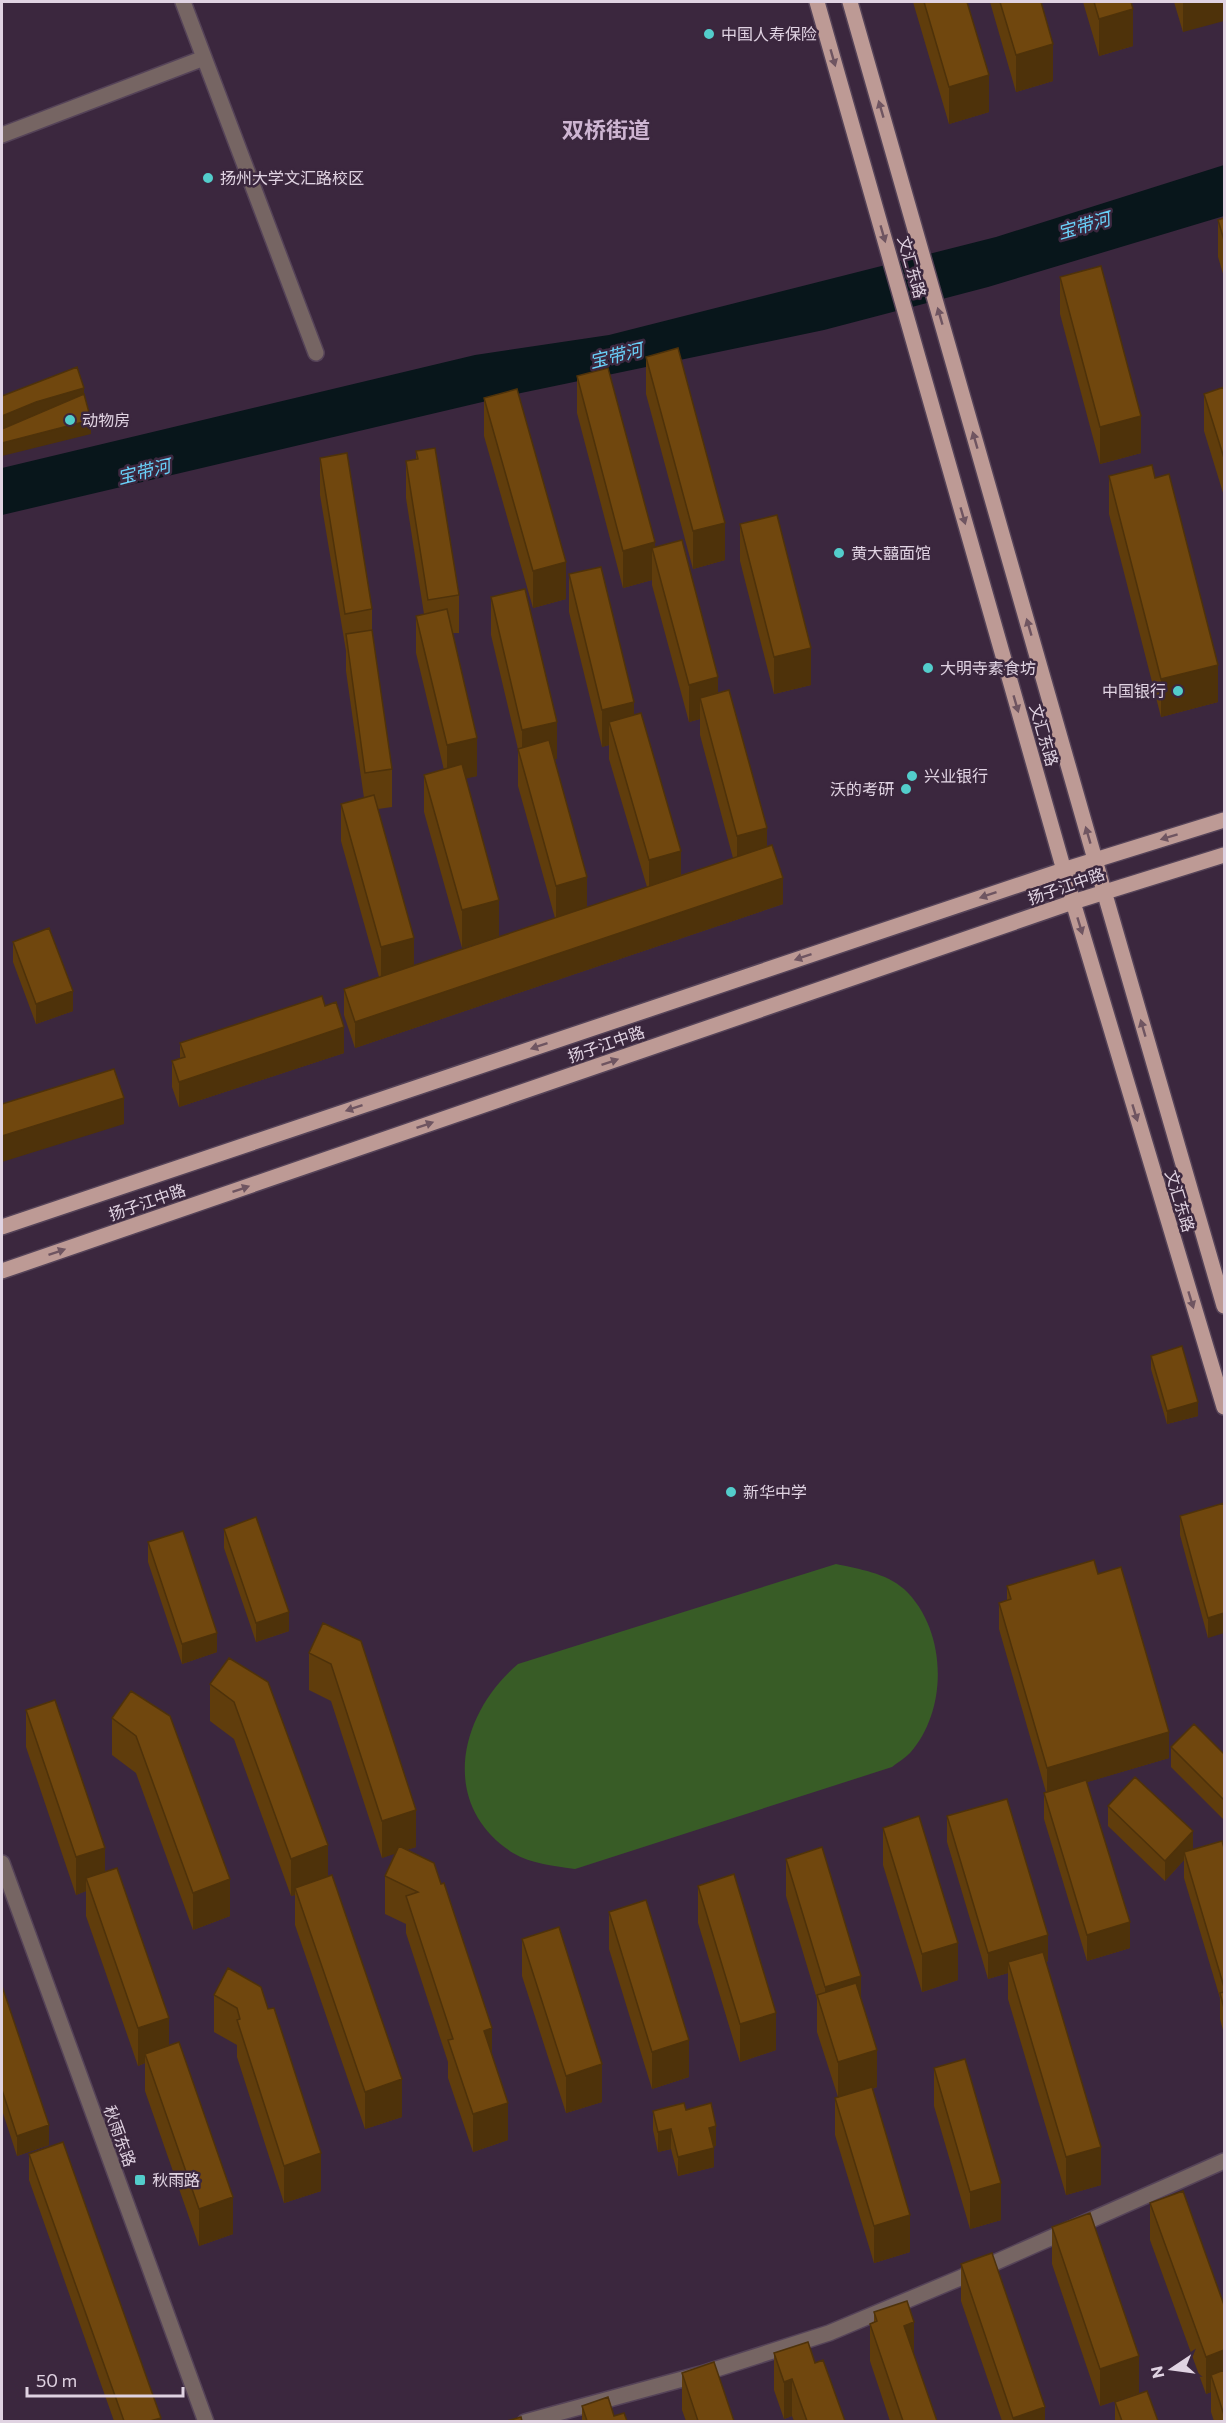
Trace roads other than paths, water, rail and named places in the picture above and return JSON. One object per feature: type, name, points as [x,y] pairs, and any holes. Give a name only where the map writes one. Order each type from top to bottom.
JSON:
[{"type":"main road","name":"文汇东路","points":[[817,2],[1073,902],[1224,1407]]},
{"type":"main road","name":"文汇东路","points":[[850,2],[1095,860],[1223,1295]]},
{"type":"main road","name":"扬子江中路","points":[[2,1227],[1064,870],[1224,820]]},
{"type":"main road","name":"扬子江中路","points":[[2,1271],[1104,891],[1224,855]]},
{"type":"street","points":[[183,2],[316,353]]},
{"type":"street","points":[[2,135],[204,58]]},
{"type":"street","name":"秋雨东路","points":[[2,1863],[206,2421]]},
{"type":"street","points":[[525,2421],[701,2374],[829,2333],[1224,2162]]},
{"type":"water","name":"宝带河","points":[[1224,165],[1224,216],[988,287],[824,330],[521,393],[2,515],[2,468],[475,355],[609,335],[996,237]]},
{"type":"place","name":"中国人寿保险","points":[[709,34]]},
{"type":"place","name":"扬州大学文汇路校区","points":[[208,178]]},
{"type":"place","name":"动物房","points":[[70,420]]},
{"type":"place","name":"黄大囍面馆","points":[[839,553]]},
{"type":"place","name":"大明寺素食坊","points":[[928,668]]},
{"type":"place","name":"中国银行","points":[[1178,691]]},
{"type":"place","name":"兴业银行","points":[[912,776]]},
{"type":"place","name":"沃的考研","points":[[906,789]]},
{"type":"place","name":"新华中学","points":[[731,1492]]},
{"type":"place","name":"秋雨路","points":[[140,2180]]},
{"type":"district","name":"双桥街道","points":[[606,130]]}]
